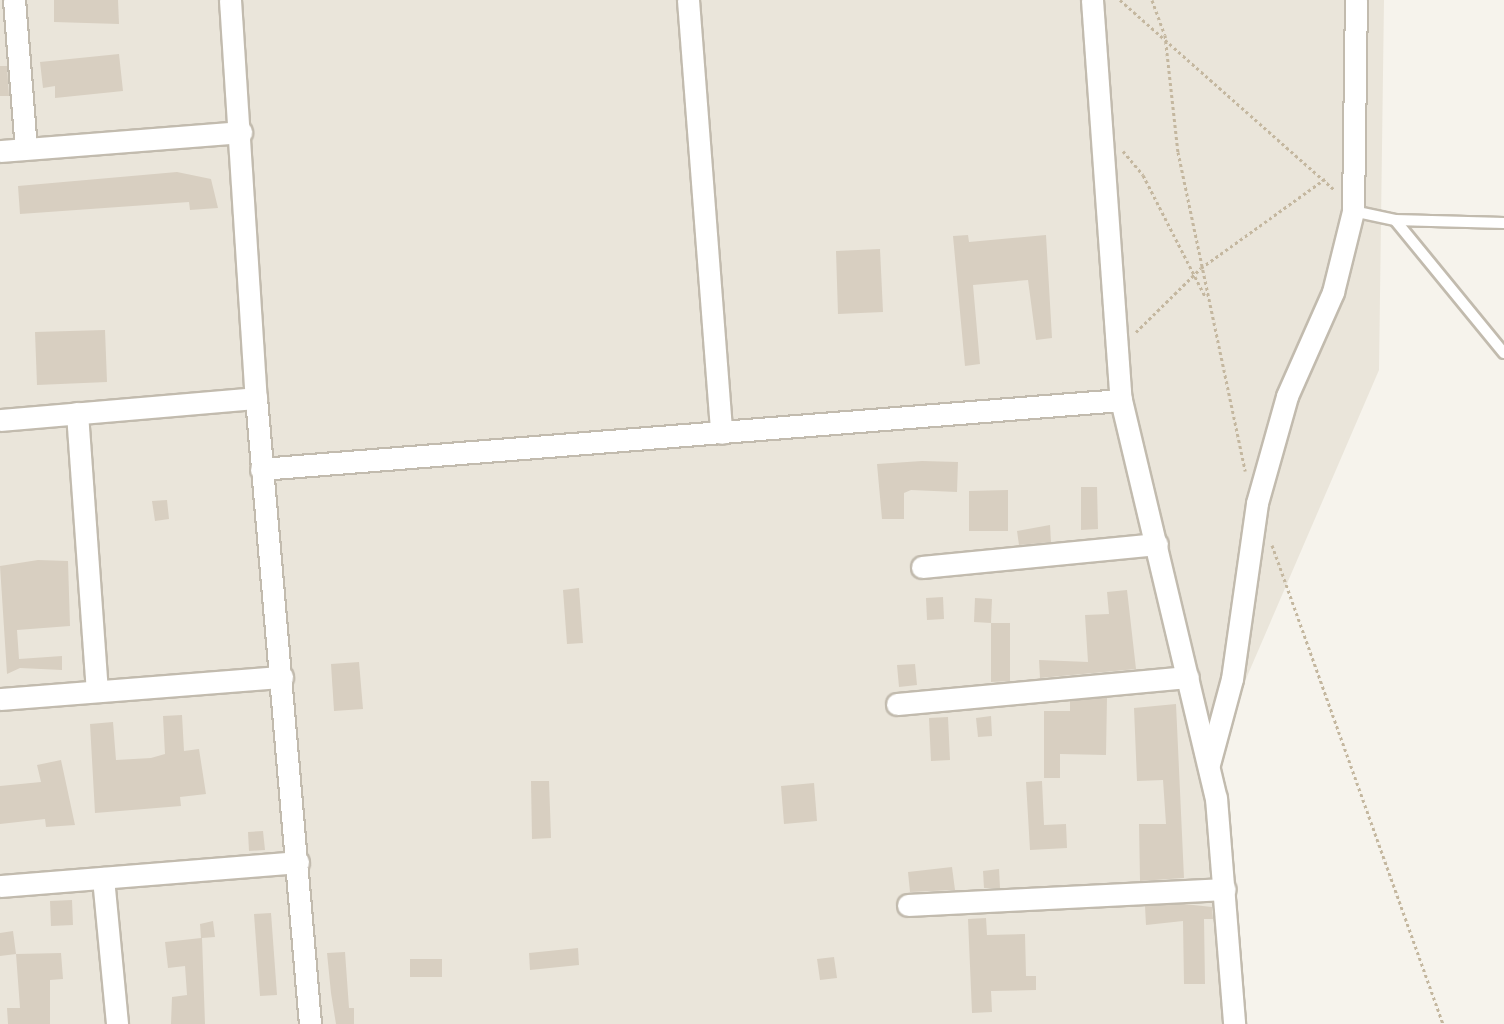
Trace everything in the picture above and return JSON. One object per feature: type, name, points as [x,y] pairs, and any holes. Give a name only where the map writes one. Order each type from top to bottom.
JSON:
[{"type":"street","points":[[14,0],[26,148]]},
{"type":"street","points":[[230,0],[241,132],[261,469],[282,677],[310,1024]]},
{"type":"street","points":[[688,0],[721,432]]},
{"type":"street","points":[[1092,0],[1120,340],[1121,399],[1208,767],[1225,889],[1234,1024]]},
{"type":"street","points":[[1208,767],[1232,679],[1257,503],[1287,396],[1333,292],[1353,211],[1356,0]]},
{"type":"street","points":[[0,151],[241,132]]},
{"type":"street","points":[[0,420],[256,398]]},
{"type":"street","points":[[261,469],[1121,399]]},
{"type":"street","points":[[77,413],[97,690]]},
{"type":"street","points":[[922,567],[1157,544]]},
{"type":"street","points":[[0,699],[282,677]]},
{"type":"street","points":[[897,704],[1188,677]]},
{"type":"street","points":[[0,886],[298,862]]},
{"type":"street","points":[[103,878],[117,1024]]},
{"type":"street","points":[[908,905],[1225,889]]},
{"type":"lane","points":[[1353,211],[1395,220],[1504,224]]},
{"type":"lane","points":[[1395,220],[1504,353]]},
{"type":"path","points":[[1120,0],[1165,35],[1324,178],[1353,211]]},
{"type":"path","points":[[1152,0],[1165,35],[1178,152],[1238,451],[1257,503]]},
{"type":"path","points":[[1103,138],[1117,143],[1143,176],[1193,277],[1207,300]]},
{"type":"path","points":[[1120,340],[1154,318],[1201,268],[1324,178]]},
{"type":"path","points":[[1269,537],[1443,1024]]},
{"type":"shaded area","points":[[0,0],[1384,0],[1379,370],[1208,767],[1234,1024],[0,1024]]},
{"type":"building","points":[[54,0],[118,0],[119,24],[54,22]]},
{"type":"building","points":[[119,54],[123,91],[55,98],[55,86],[43,88],[40,62]]},
{"type":"building","points":[[0,66],[7,66],[9,96],[0,96]]},
{"type":"building","points":[[177,172],[211,179],[218,208],[190,210],[189,202],[20,214],[18,186]]},
{"type":"building","points":[[968,235],[969,242],[1046,235],[1052,338],[1036,340],[1028,280],[973,285],[980,364],[965,366],[953,236]]},
{"type":"building","points":[[880,249],[883,312],[838,314],[836,251]]},
{"type":"building","points":[[105,330],[107,382],[37,385],[35,332]]},
{"type":"building","points":[[922,461],[958,462],[957,492],[911,490],[904,493],[904,519],[882,519],[877,464]]},
{"type":"building","points":[[1081,487],[1097,487],[1098,529],[1081,530]]},
{"type":"building","points":[[1008,490],[1008,531],[969,531],[969,491]]},
{"type":"building","points":[[167,500],[169,519],[155,521],[152,501]]},
{"type":"building","points":[[1050,525],[1051,542],[1019,545],[1017,531]]},
{"type":"building","points":[[38,560],[68,561],[70,626],[17,630],[19,659],[62,656],[62,670],[20,668],[7,674],[0,566]]},
{"type":"building","points":[[579,588],[583,643],[567,644],[563,590]]},
{"type":"building","points":[[1127,590],[1136,669],[1040,678],[1039,660],[1088,662],[1085,615],[1109,614],[1107,592]]},
{"type":"building","points":[[943,597],[944,619],[927,620],[926,598]]},
{"type":"building","points":[[975,598],[992,599],[991,623],[974,622]]},
{"type":"building","points":[[991,623],[1010,623],[1010,681],[991,682]]},
{"type":"building","points":[[359,662],[363,709],[334,711],[331,664]]},
{"type":"building","points":[[915,664],[917,685],[899,687],[897,665]]},
{"type":"building","points":[[1107,697],[1106,755],[1060,754],[1060,778],[1044,778],[1044,711],[1070,711],[1070,701]]},
{"type":"building","points":[[1176,704],[1184,878],[1140,881],[1139,824],[1166,824],[1163,780],[1137,781],[1134,708]]},
{"type":"building","points":[[182,715],[184,751],[199,749],[206,794],[180,797],[181,806],[95,813],[90,724],[113,722],[116,760],[151,758],[165,754],[163,716]]},
{"type":"building","points":[[991,716],[992,736],[978,737],[976,718]]},
{"type":"building","points":[[948,717],[950,760],[931,761],[929,718]]},
{"type":"building","points":[[61,760],[75,825],[46,827],[45,819],[0,824],[0,786],[41,782],[37,765]]},
{"type":"building","points":[[531,781],[549,781],[551,838],[532,839]]},
{"type":"building","points":[[1042,781],[1044,825],[1066,824],[1067,848],[1030,850],[1026,782]]},
{"type":"building","points":[[814,783],[817,821],[784,824],[781,786]]},
{"type":"building","points":[[263,831],[265,850],[249,851],[248,832]]},
{"type":"building","points":[[952,867],[955,890],[910,892],[908,872]]},
{"type":"building","points":[[999,869],[1000,888],[984,888],[983,871]]},
{"type":"building","points":[[72,900],[73,925],[51,926],[50,901]]},
{"type":"building","points":[[1184,904],[1212,907],[1213,919],[1204,919],[1205,984],[1184,984],[1183,921],[1146,925],[1145,906]]},
{"type":"building","points":[[271,913],[277,995],[260,996],[254,914]]},
{"type":"building","points":[[986,918],[987,935],[1025,934],[1026,976],[1036,976],[1036,990],[991,991],[992,1012],[972,1013],[968,919]]},
{"type":"building","points":[[213,921],[215,937],[202,938],[205,1024],[171,1024],[172,997],[187,995],[185,966],[168,968],[165,942],[201,938],[200,924]]},
{"type":"building","points":[[13,931],[16,954],[0,956],[0,933]]},
{"type":"building","points":[[578,948],[579,965],[530,970],[529,953]]},
{"type":"building","points":[[345,952],[349,1008],[354,1008],[354,1024],[336,1024],[327,953]]},
{"type":"building","points":[[61,953],[63,979],[50,980],[50,1024],[8,1024],[7,1008],[20,1008],[16,954]]},
{"type":"building","points":[[834,957],[837,978],[820,980],[817,959]]},
{"type":"building","points":[[410,959],[442,959],[442,977],[410,977]]}]
